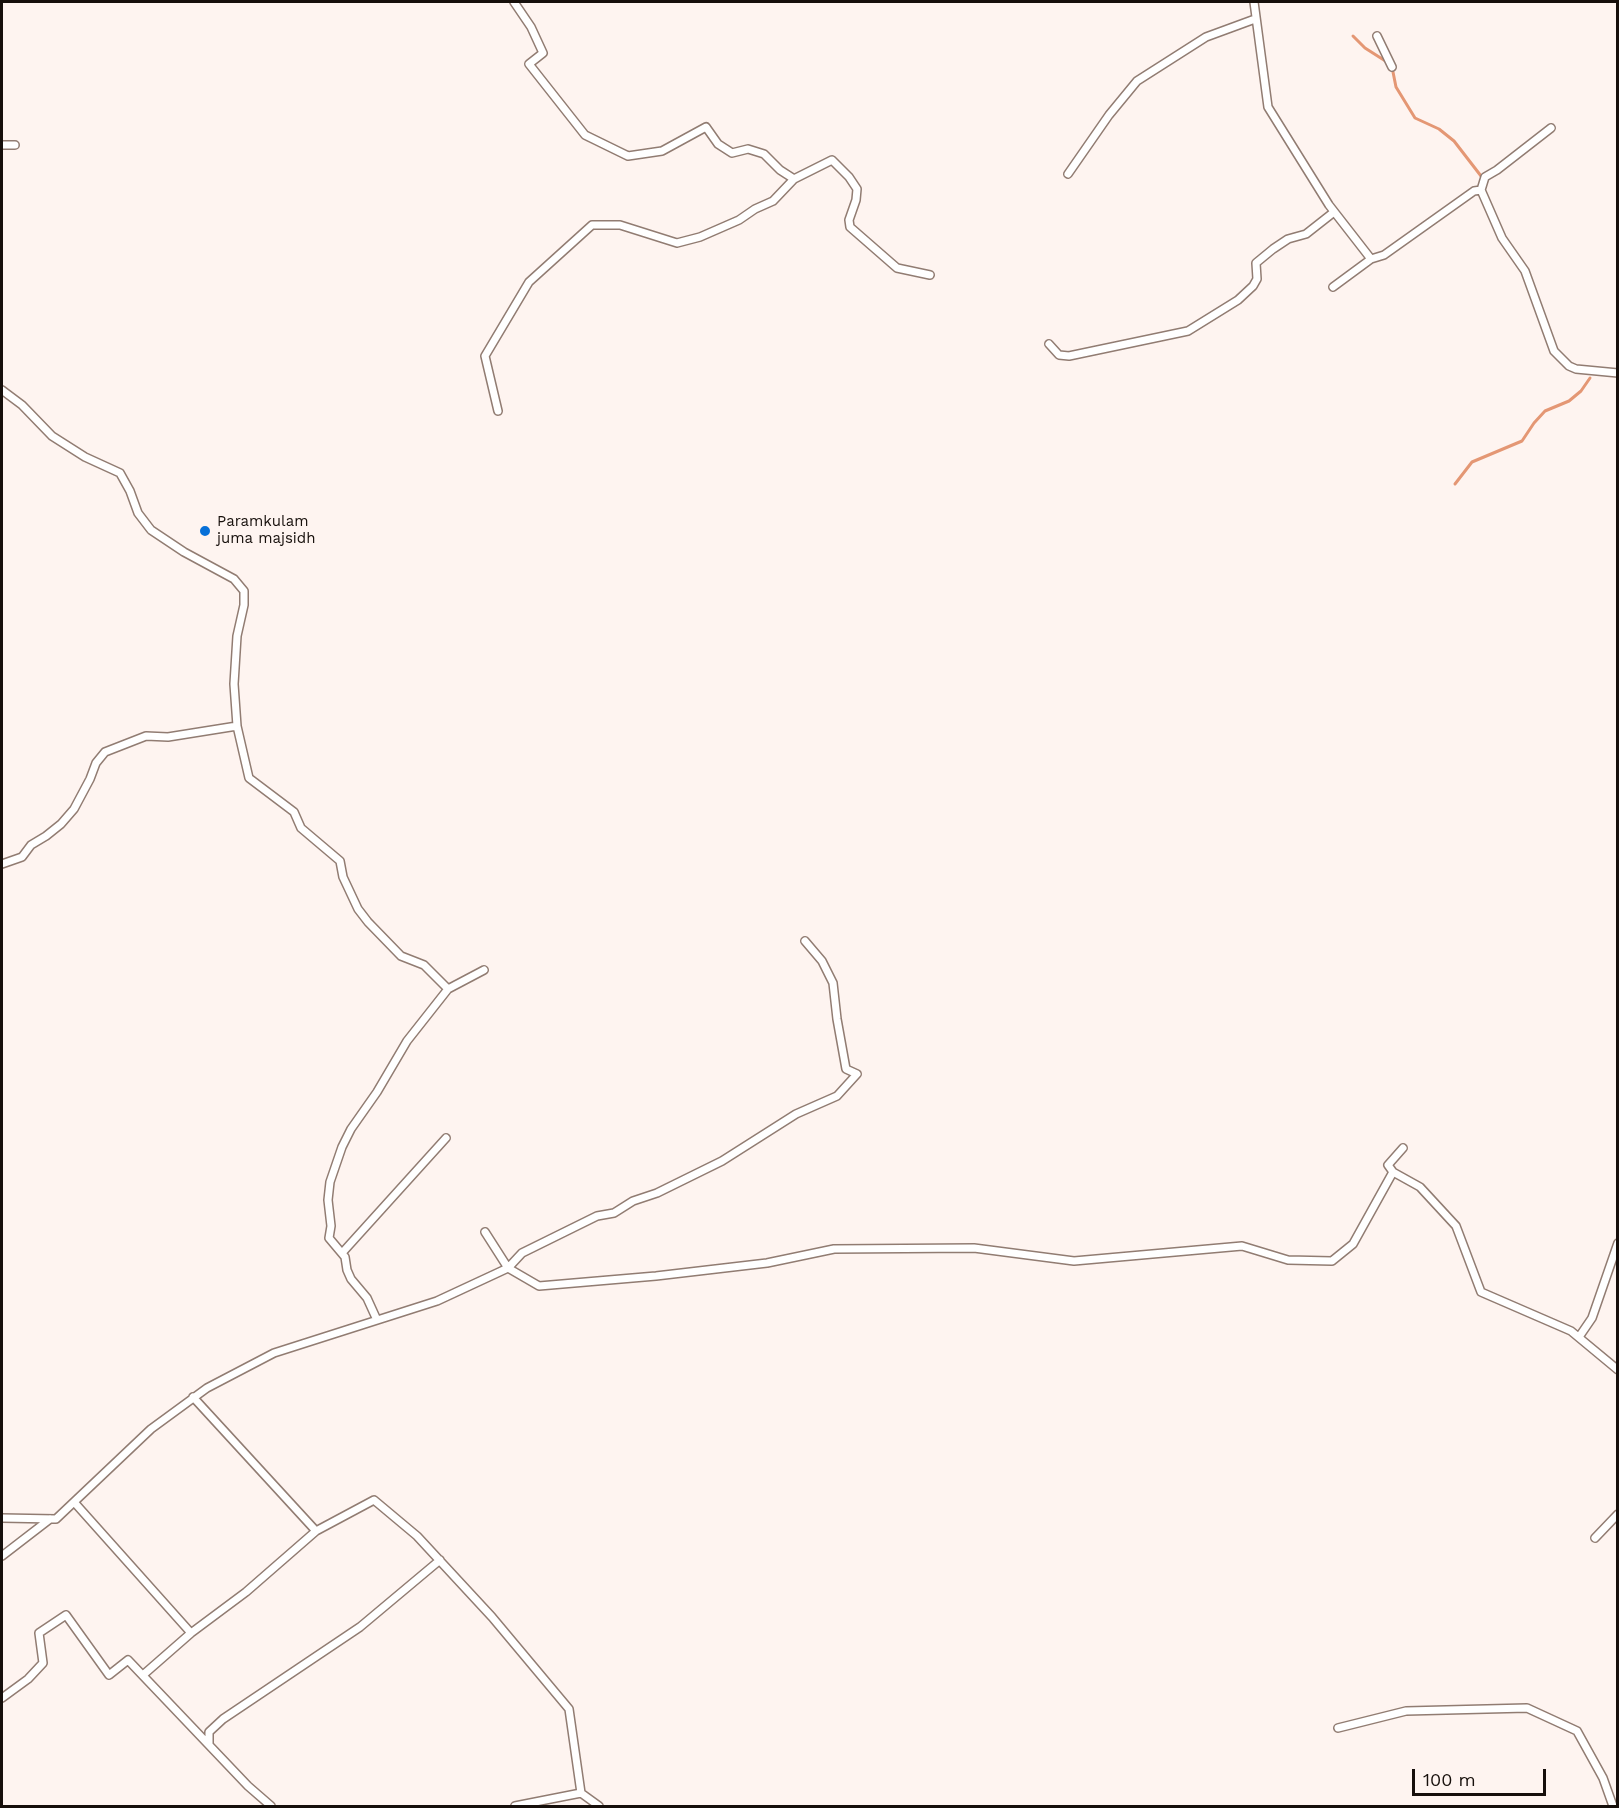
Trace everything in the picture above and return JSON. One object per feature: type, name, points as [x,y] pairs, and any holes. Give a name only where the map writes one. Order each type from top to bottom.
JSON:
[{"type":"street","points":[[514,2],[531,27],[543,53],[529,64],[585,135],[628,156],[662,151],[706,127],[718,144],[732,153],[748,149],[764,154],[780,170],[794,179]]},
{"type":"street","points":[[1254,2],[1268,107],[1299,160],[1334,212],[1371,259]]},
{"type":"street","points":[[1068,174],[1109,115],[1137,81],[1206,37],[1255,19]]},
{"type":"street","points":[[1377,36],[1392,67]]},
{"type":"street","points":[[1551,128],[1485,177],[1481,190],[1502,237],[1525,270],[1554,351],[1569,366],[1576,369],[1617,374]]},
{"type":"street","points":[[2,145],[15,145]]},
{"type":"street","points":[[498,411],[485,356],[529,282],[592,225],[620,225],[677,243],[700,237],[739,220],[773,201],[794,179],[832,160],[857,189],[849,220],[850,227],[897,268],[930,275]]},
{"type":"street","points":[[1333,287],[1371,259],[1384,255],[1474,191],[1481,190]]},
{"type":"street","points":[[1049,344],[1059,355],[1069,356],[1188,331],[1238,300],[1253,286],[1257,279],[1256,263],[1273,249],[1288,239],[1306,234],[1334,212]]},
{"type":"street","points":[[2,390],[22,405],[52,436],[85,457],[120,473],[130,490],[138,513],[151,530],[184,552],[234,579],[243,591],[244,605],[237,636],[234,684],[237,726],[249,778],[294,812],[301,828],[340,861],[343,877],[358,909],[368,922],[401,956],[424,965],[448,989]]},
{"type":"street","points":[[2,864],[22,857],[31,845],[61,824],[74,809],[96,763],[105,752],[146,736],[168,737],[237,726]]},
{"type":"street","points":[[2,1518],[56,1519],[151,1429],[207,1388],[274,1353],[437,1301],[508,1268],[522,1253],[597,1216],[614,1213],[633,1201],[657,1193],[722,1161],[796,1114],[837,1096],[857,1074],[846,1070],[833,983],[822,961],[805,941]]},
{"type":"street","points":[[377,1320],[367,1298],[351,1279],[345,1257],[329,1238],[331,1227],[328,1200],[330,1182],[351,1129],[377,1092],[407,1041],[448,989],[484,970]]},
{"type":"street","points":[[342,1253],[446,1138]]},
{"type":"street","points":[[1403,1148],[1388,1165],[1393,1172],[1420,1187],[1456,1226],[1481,1292],[1572,1331],[1617,1370]]},
{"type":"street","points":[[485,1232],[508,1268],[538,1286],[657,1276],[767,1263],[834,1249],[974,1248],[1074,1261],[1242,1246],[1288,1260],[1332,1261],[1353,1244],[1393,1172]]},
{"type":"street","points":[[1579,1336],[1592,1318],[1617,1243]]},
{"type":"street","points":[[194,1397],[316,1531]]},
{"type":"street","points":[[143,1675],[191,1634],[246,1592],[316,1531],[374,1500],[417,1536],[440,1560],[492,1617],[569,1709],[581,1793],[599,1806]]},
{"type":"street","points":[[74,1502],[191,1634]]},
{"type":"street","points":[[1595,1538],[1617,1514]]},
{"type":"street","points":[[2,1556],[50,1519]]},
{"type":"street","points":[[209,1744],[210,1732],[223,1719],[360,1627],[440,1560]]},
{"type":"street","points":[[2,1698],[28,1679],[43,1663],[39,1633],[66,1615],[109,1675],[128,1660],[248,1786],[271,1806]]},
{"type":"street","points":[[1338,1728],[1406,1712],[1527,1708],[1577,1731],[1604,1778],[1613,1806]]},
{"type":"street","points":[[515,1806],[581,1793]]},
{"type":"waterway","points":[[1353,36],[1365,48],[1387,62]]},
{"type":"waterway","points":[[1392,67],[1396,87],[1415,118],[1439,129],[1454,141],[1481,176]]},
{"type":"waterway","points":[[1455,484],[1472,462],[1522,441],[1545,411],[1569,401],[1581,391],[1590,378]]},
{"type":"place","name":"Paramkulam juma majsidh","points":[[205,531]]}]
